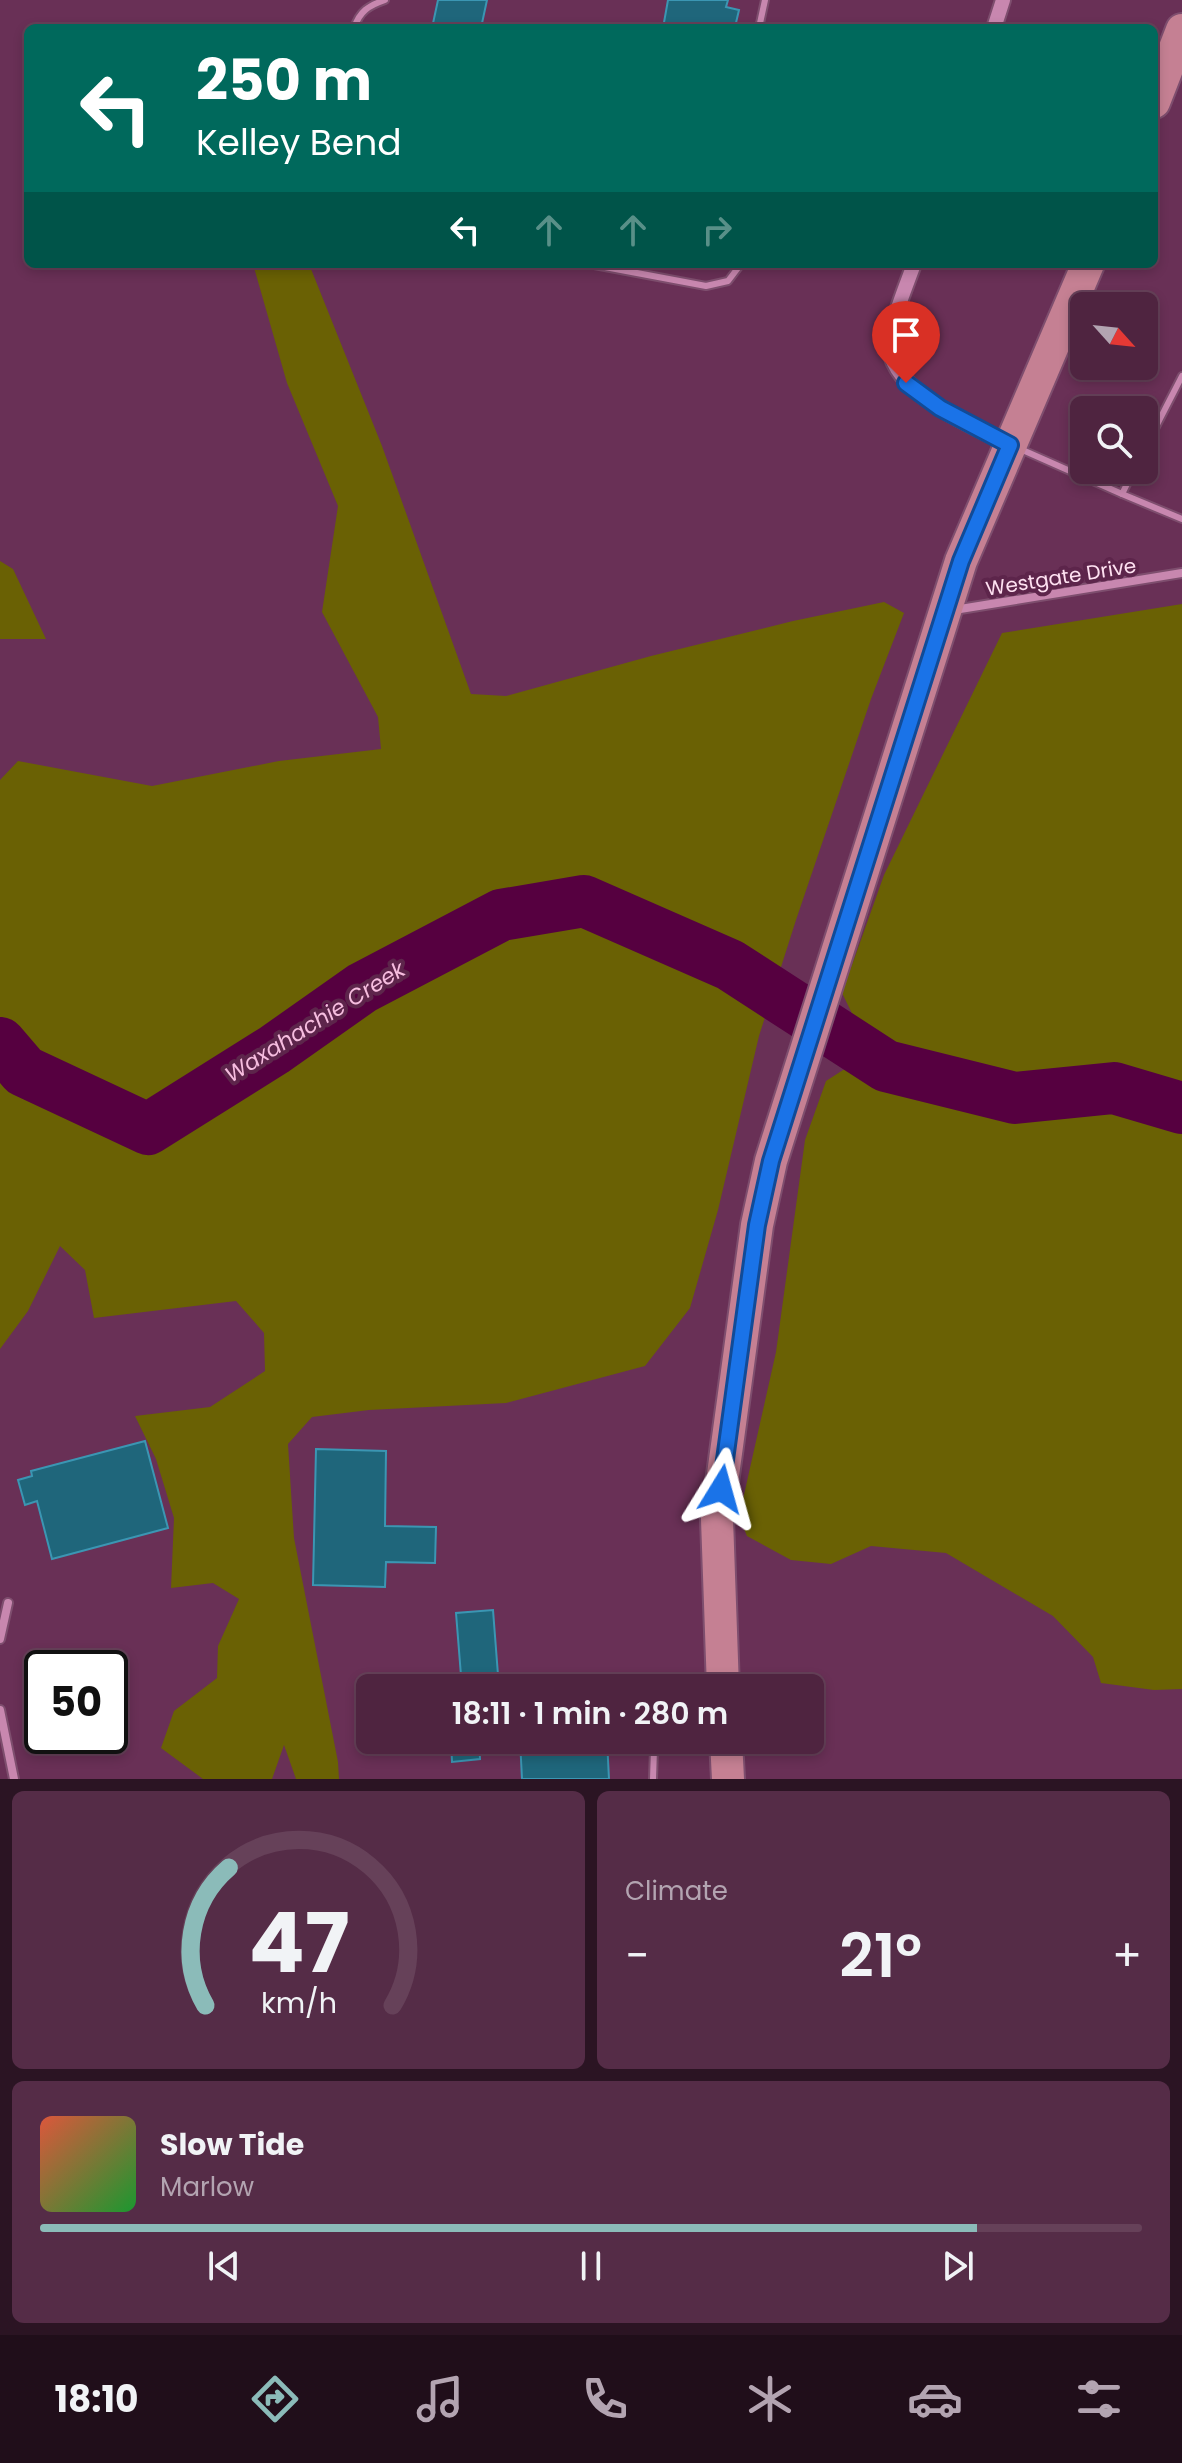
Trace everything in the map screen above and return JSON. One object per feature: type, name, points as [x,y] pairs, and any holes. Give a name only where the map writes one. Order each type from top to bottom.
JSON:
[{"type":"main road","points":[[1158,92],[1182,30]]},
{"type":"main road","points":[[723,1674],[717,1519],[757,1225],[771,1161],[961,561],[1086,268]]},
{"type":"main road","points":[[727,1754],[728,1779]]},
{"type":"street","points":[[995,24],[1003,0]]},
{"type":"street","points":[[913,268],[889,338],[891,356],[906,383],[940,408],[1010,445]]},
{"type":"street","name":"Westgate Drive","points":[[945,612],[1182,573]]},
{"type":"street","points":[[0,1639],[8,1603]]},
{"type":"street","points":[[0,1710],[14,1779]]},
{"type":"lane","points":[[355,24],[358,16],[369,5],[385,0]]},
{"type":"lane","points":[[760,24],[765,0]]},
{"type":"lane","points":[[610,268],[706,286],[728,281],[738,268]]},
{"type":"lane","points":[[1158,423],[1182,376]]},
{"type":"lane","points":[[1010,445],[1182,519]]},
{"type":"lane","points":[[1122,494],[1127,484]]},
{"type":"lane","points":[[653,1779],[654,1754]]},
{"type":"shaded area","points":[[254,268],[311,268],[382,446],[471,694],[506,696],[651,656],[884,602],[904,613],[871,699],[759,1036],[718,1210],[690,1308],[645,1366],[506,1403],[369,1410],[312,1417],[288,1444],[294,1538],[339,1779],[296,1779],[284,1745],[272,1779],[203,1779],[161,1748],[174,1711],[217,1678],[218,1646],[239,1599],[213,1583],[171,1588],[174,1518],[156,1459],[135,1416],[210,1407],[265,1371],[264,1333],[236,1301],[94,1318],[85,1270],[60,1246],[28,1311],[0,1349],[0,780],[18,761],[152,786],[279,761],[381,749],[378,717],[322,612],[338,506],[287,383]]},
{"type":"shaded area","points":[[0,561],[13,569],[46,639],[0,639]]},
{"type":"shaded area","points":[[1182,604],[1182,1689],[1154,1690],[1101,1683],[1093,1657],[1053,1616],[946,1553],[871,1546],[831,1564],[791,1560],[747,1536],[739,1517],[776,1352],[805,1140],[826,1081],[871,1052],[842,993],[884,875],[1002,633]]},
{"type":"building","points":[[438,0],[487,0],[482,24],[433,24]]},
{"type":"building","points":[[668,0],[728,0],[726,7],[739,10],[736,24],[664,24]]},
{"type":"building","points":[[145,1441],[168,1528],[52,1559],[37,1501],[25,1505],[18,1480],[32,1476],[31,1471]]},
{"type":"building","points":[[316,1449],[386,1451],[385,1526],[436,1527],[435,1563],[386,1562],[385,1587],[313,1585]]},
{"type":"building","points":[[493,1610],[498,1674],[461,1674],[456,1613]]},
{"type":"building","points":[[452,1754],[480,1754],[480,1759],[452,1762]]},
{"type":"building","points":[[521,1754],[608,1754],[609,1779],[522,1779]]},
{"type":"waterway","name":"Waxahachie Creek","points":[[0,1043],[24,1071],[148,1129],[274,1050],[362,988],[501,915],[584,901],[730,965],[886,1066],[1015,1098],[1114,1088],[1182,1108]]},
{"type":"route","points":[[721,1489],[757,1225],[771,1161],[961,561],[1010,445],[940,408],[906,383]]}]
